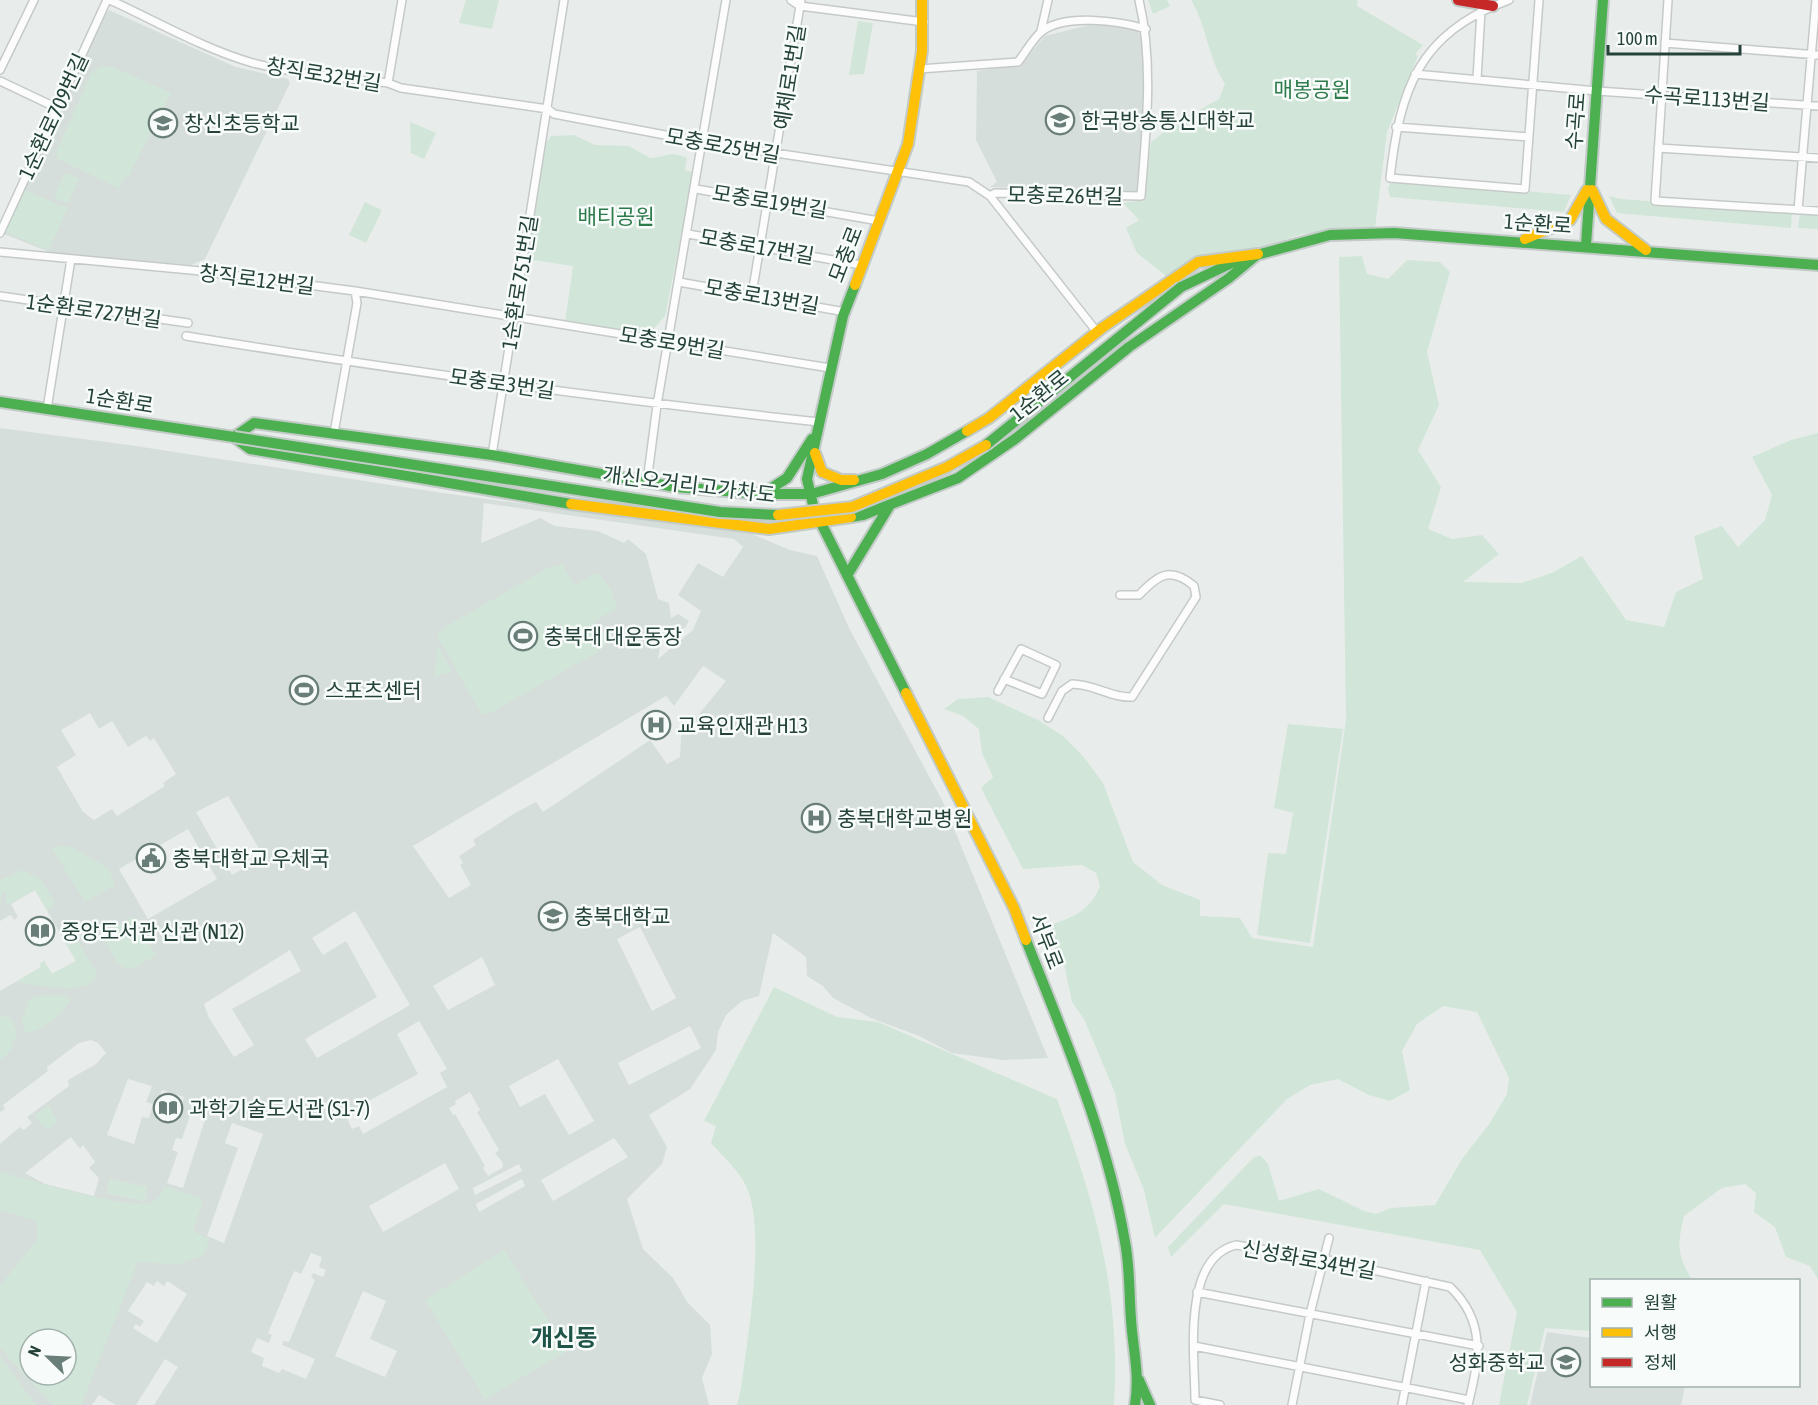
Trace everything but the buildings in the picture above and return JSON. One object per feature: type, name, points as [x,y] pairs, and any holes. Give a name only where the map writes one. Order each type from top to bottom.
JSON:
[{"type":"main road","name":"모충로","points":[[821,522],[814,509],[807,479],[830,368],[845,312],[908,144],[920,69],[924,22],[922,0]]},
{"type":"main road","points":[[1458,0],[1493,6]]},
{"type":"main road","name":"수곡로","points":[[1586,245],[1603,0]]},
{"type":"main road","points":[[1521,241],[1570,220],[1590,184]]},
{"type":"main road","points":[[1590,184],[1598,209],[1606,221],[1648,251]]},
{"type":"main road","name":"1순환로","points":[[1181,287],[1237,261],[1330,234],[1360,233],[1586,245],[1818,265]]},
{"type":"main road","points":[[234,437],[254,423],[492,456],[647,482],[762,494],[810,494],[860,481],[927,454],[989,418],[1097,332],[1198,262],[1258,254]]},
{"type":"main road","name":"1순환로","points":[[0,402],[234,437],[250,449],[606,510],[769,529],[863,515],[958,478],[1015,439],[1129,347],[1229,278],[1258,254]]},
{"type":"main road","name":"개신오거리고가차도","points":[[234,437],[720,512],[761,515],[798,514],[852,507],[947,467],[987,444],[1181,287]]},
{"type":"main road","points":[[762,494],[782,484],[790,476],[800,463],[819,422]]},
{"type":"main road","points":[[814,447],[822,472],[841,480],[860,481]]},
{"type":"main road","points":[[848,574],[890,505]]},
{"type":"main road","name":"서부로","points":[[821,522],[913,711],[1014,908],[1093,1111],[1094,1122],[1116,1194],[1126,1245],[1133,1345],[1139,1379],[1135,1405]]},
{"type":"main road","points":[[1139,1379],[1150,1405]]},
{"type":"street","points":[[0,70],[34,0]]},
{"type":"street","name":"창직로32번길","points":[[109,0],[251,62],[304,74],[388,83],[401,88],[548,109]]},
{"type":"street","name":"1순환로709번길","points":[[0,233],[109,0]]},
{"type":"street","points":[[388,83],[402,0]]},
{"type":"street","name":"1순환로751번길","points":[[492,456],[564,0]]},
{"type":"street","points":[[647,482],[657,405],[696,189],[726,0]]},
{"type":"street","points":[[791,0],[924,22]]},
{"type":"street","points":[[920,69],[1018,62],[1041,32],[1048,0]]},
{"type":"street","points":[[1041,32],[1063,24],[1101,20],[1146,29],[1139,0]]},
{"type":"street","points":[[1509,0],[1481,11],[1437,45],[1415,74],[1402,102],[1396,127],[1390,178],[1524,189],[1539,0]]},
{"type":"street","points":[[1668,0],[1655,201],[1818,211]]},
{"type":"street","points":[[1798,210],[1807,105],[1815,54],[1816,0]]},
{"type":"street","name":"예체로1번길","points":[[752,294],[777,154],[800,3]]},
{"type":"street","points":[[1477,79],[1481,11]]},
{"type":"street","name":"모충로26번길","points":[[899,173],[969,182],[990,196],[995,193],[1141,196],[1146,138],[1146,29]]},
{"type":"street","points":[[1665,42],[1815,54]]},
{"type":"street","name":"수곡로113번길","points":[[1415,74],[1597,91],[1818,106]]},
{"type":"street","points":[[0,81],[57,108]]},
{"type":"street","name":"모충로25번길","points":[[548,109],[554,114],[702,142],[899,173]]},
{"type":"street","points":[[1396,127],[1528,137]]},
{"type":"street","points":[[1659,148],[1818,158]]},
{"type":"street","name":"모충로19번길","points":[[696,189],[879,221]]},
{"type":"street","points":[[990,196],[1097,332]]},
{"type":"street","name":"모충로17번길","points":[[688,234],[861,265]]},
{"type":"street","name":"창직로12번길","points":[[0,252],[201,271],[355,291],[513,317]]},
{"type":"street","points":[[47,409],[71,259]]},
{"type":"street","name":"모충로13번길","points":[[680,282],[845,312]]},
{"type":"street","points":[[334,433],[357,303],[355,291]]},
{"type":"street","name":"1순환로727번길","points":[[0,296],[63,307],[188,323]]},
{"type":"street","name":"모충로9번길","points":[[513,317],[830,368]]},
{"type":"street","name":"모충로3번길","points":[[186,336],[346,362],[657,405],[819,422]]},
{"type":"street","points":[[1048,718],[1062,691],[1072,684],[1095,686],[1123,698],[1132,697],[1196,597],[1194,586],[1177,574],[1165,574],[1153,580],[1139,595],[1120,595]]},
{"type":"street","points":[[998,691],[1004,679],[1021,649],[1056,665],[1042,694],[1004,679]]},
{"type":"street","points":[[1292,1405],[1310,1314],[1329,1238]]},
{"type":"street","name":"신성화로34번길","points":[[1194,1346],[1405,1387],[1468,1402],[1479,1346],[1478,1332],[1455,1291],[1450,1287],[1323,1259],[1236,1245],[1229,1246],[1203,1274],[1197,1292],[1194,1346],[1195,1400],[1220,1405]]},
{"type":"street","points":[[1402,1405],[1426,1281]]},
{"type":"street","points":[[1197,1292],[1479,1346]]},
{"type":"shaded area","name":"창신초등학교","points":[[109,10],[236,67],[288,79],[290,83],[205,259],[191,265],[54,254],[4,234],[103,17]]},
{"type":"shaded area","name":"한국방송통신대학교","points":[[1101,22],[1135,30],[1142,36],[1144,101],[1140,187],[1135,192],[990,187],[997,182],[976,140],[977,71],[1020,65],[1045,36]]},
{"type":"shaded area","name":"충북대학교","points":[[0,428],[129,445],[443,493],[752,534],[790,550],[817,556],[849,628],[943,802],[1048,1058],[1003,1060],[952,1053],[919,1036],[871,1018],[833,998],[823,986],[807,976],[806,957],[773,933],[759,996],[742,1001],[726,1015],[718,1032],[716,1050],[690,1089],[649,1115],[667,1147],[662,1164],[627,1199],[643,1249],[673,1278],[688,1303],[710,1325],[712,1354],[702,1378],[709,1405],[154,1405],[178,1367],[165,1359],[136,1405],[116,1405],[99,1395],[92,1405],[0,1405],[0,1144],[20,1127],[24,1130],[32,1123],[27,1117],[69,1086],[68,1080],[96,1064],[106,1053],[98,1043],[91,1040],[79,1043],[47,1067],[48,1071],[3,1105],[5,1109],[0,1112],[0,991],[41,967],[40,964],[44,961],[52,974],[76,961],[35,890],[11,904],[18,917],[14,920],[11,915],[0,921]],"holes":[[[484,503],[734,539],[743,547],[723,577],[698,563],[678,595],[701,611],[693,630],[658,659],[663,630],[685,628],[689,621],[678,614],[671,618],[669,603],[658,599],[646,554],[628,539],[624,543],[598,531],[555,526],[540,518],[481,543]],[[703,666],[726,681],[681,736],[680,757],[667,764],[650,740],[543,812],[536,802],[515,813],[473,840],[476,845],[459,856],[463,863],[460,865],[471,885],[449,898],[413,846],[666,696],[674,706]],[[90,713],[99,729],[112,721],[128,747],[146,736],[150,741],[154,738],[176,774],[163,783],[165,786],[117,816],[112,809],[94,820],[83,812],[57,767],[76,755],[61,730]],[[228,796],[264,857],[232,875],[196,812]],[[188,829],[217,879],[148,919],[119,869]],[[355,911],[410,1005],[317,1058],[305,1039],[377,997],[346,941],[323,955],[312,938]],[[640,927],[676,998],[652,1011],[617,939]],[[290,950],[301,971],[232,1009],[254,1045],[234,1057],[209,1018],[204,1004]],[[482,957],[495,985],[448,1010],[433,986]],[[419,1021],[447,1069],[440,1073],[447,1087],[363,1134],[359,1126],[352,1129],[345,1114],[418,1074],[397,1034]],[[690,1026],[701,1048],[629,1085],[618,1063]],[[558,1059],[594,1121],[569,1135],[545,1094],[520,1107],[509,1086]],[[128,1079],[152,1086],[146,1102],[153,1104],[149,1118],[142,1117],[134,1144],[107,1135]],[[162,1090],[184,1097],[176,1120],[153,1113]],[[470,1092],[480,1110],[477,1112],[499,1150],[495,1153],[503,1163],[502,1168],[488,1176],[483,1168],[485,1166],[455,1114],[453,1115],[449,1108],[456,1104],[455,1101]],[[195,1100],[210,1104],[183,1188],[167,1183],[178,1152],[172,1150],[176,1138],[182,1139]],[[232,1123],[263,1134],[224,1243],[207,1236],[238,1148],[225,1143]],[[71,1137],[80,1149],[83,1145],[95,1162],[89,1168],[99,1178],[94,1196],[45,1184],[25,1173]],[[614,1138],[628,1157],[553,1201],[541,1180]],[[445,1163],[459,1189],[383,1232],[369,1206]],[[519,1164],[522,1171],[475,1195],[473,1188]],[[110,1179],[147,1187],[144,1201],[107,1193]],[[522,1179],[525,1186],[479,1212],[476,1204]],[[311,1253],[322,1257],[319,1267],[326,1270],[323,1277],[313,1273],[311,1277],[315,1280],[289,1342],[283,1341],[282,1345],[315,1359],[306,1379],[282,1369],[279,1373],[262,1366],[264,1358],[251,1352],[257,1338],[269,1343],[272,1335],[268,1333],[294,1271],[301,1274]],[[157,1281],[164,1286],[167,1281],[187,1294],[157,1343],[133,1328],[136,1324],[140,1327],[144,1321],[128,1311],[147,1282],[154,1286]],[[363,1291],[386,1301],[370,1339],[397,1351],[385,1377],[335,1356]]]},
{"type":"shaded area","name":"성화중학교","points":[[1547,1332],[1590,1338],[1590,1387],[1685,1387],[1681,1405],[1530,1405]]},
{"type":"green space","points":[[466,0],[499,0],[492,29],[459,23]]},
{"type":"green space","points":[[1148,0],[1167,0],[1170,6],[1153,14]]},
{"type":"green space","name":"매봉공원","points":[[1191,0],[1358,0],[1357,6],[1423,45],[1415,54],[1418,56],[1387,132],[1375,228],[1302,234],[1205,266],[1175,283],[1137,253],[1126,228],[1139,220],[1123,203],[1143,200],[1151,142],[1173,125],[1219,99],[1225,84],[1219,74],[1201,21]]},
{"type":"green space","points":[[858,21],[873,23],[864,74],[849,75]]},
{"type":"green space","points":[[101,66],[113,67],[171,93],[128,177],[125,177],[119,188],[58,159],[56,153],[92,72]]},
{"type":"green space","points":[[410,122],[436,133],[424,159],[411,153]]},
{"type":"green space","name":"배티공원","points":[[574,135],[595,145],[629,146],[650,158],[671,154],[681,156],[687,158],[685,170],[694,172],[665,316],[650,333],[565,322],[573,266],[526,259],[546,143],[551,136]]},
{"type":"green space","points":[[65,173],[79,179],[68,203],[54,197]]},
{"type":"green space","points":[[1392,180],[1571,195],[1564,212],[1390,197],[1388,188]]},
{"type":"green space","points":[[24,190],[67,208],[49,250],[6,232]]},
{"type":"green space","points":[[1609,196],[1621,199],[1792,212],[1791,228],[1617,213]]},
{"type":"green space","points":[[365,202],[382,210],[366,243],[349,235]]},
{"type":"green space","points":[[1800,213],[1818,214],[1818,229],[1798,228]]},
{"type":"green space","points":[[1362,256],[1367,274],[1388,279],[1407,260],[1440,262],[1450,272],[1427,352],[1439,405],[1418,450],[1441,487],[1428,529],[1452,539],[1482,535],[1499,554],[1463,582],[1522,583],[1552,573],[1582,556],[1626,620],[1664,627],[1676,592],[1703,579],[1694,536],[1722,526],[1738,547],[1765,520],[1772,495],[1752,457],[1791,440],[1818,433],[1818,1279],[1810,1266],[1786,1257],[1775,1227],[1754,1212],[1756,1193],[1745,1184],[1722,1188],[1684,1216],[1680,1249],[1683,1263],[1691,1279],[1590,1279],[1590,1331],[1545,1328],[1527,1405],[1499,1405],[1517,1312],[1480,1250],[1224,1204],[1171,1257],[1168,1247],[1254,1157],[1261,1156],[1268,1164],[1279,1201],[1319,1189],[1364,1211],[1376,1214],[1391,1208],[1435,1205],[1462,1159],[1490,1123],[1507,1094],[1509,1078],[1477,1012],[1443,1006],[1417,1024],[1402,1051],[1410,1090],[1390,1101],[1369,1095],[1338,1079],[1310,1085],[1287,1099],[1155,1238],[1144,1190],[1125,1144],[1115,1093],[1084,1019],[1072,1002],[1064,964],[1048,936],[1053,924],[1075,915],[1092,901],[1100,886],[1096,873],[1082,865],[1023,869],[981,788],[993,777],[982,753],[979,729],[963,716],[944,709],[958,699],[988,697],[1038,720],[1063,736],[1083,756],[1103,783],[1133,862],[1162,885],[1200,900],[1200,916],[1240,918],[1252,938],[1313,947],[1346,720],[1339,257]]},
{"type":"green space","points":[[562,564],[574,585],[598,573],[610,588],[617,608],[595,621],[608,642],[597,652],[492,712],[482,715],[437,636],[447,626],[548,568]]},
{"type":"green space","points":[[438,647],[452,671],[434,677]]},
{"type":"green space","points":[[1288,724],[1343,729],[1310,943],[1257,935],[1268,853],[1286,854],[1293,813],[1274,808]]},
{"type":"green space","points":[[54,846],[71,847],[108,868],[115,885],[85,902],[53,850]]},
{"type":"green space","points":[[22,870],[40,879],[55,902],[54,906],[47,910],[35,890],[7,905],[5,893],[2,892],[0,905],[0,880]]},
{"type":"green space","points":[[132,917],[156,955],[136,967],[124,968],[116,961],[103,935]]},
{"type":"green space","points":[[75,937],[96,972],[94,980],[76,988],[16,982],[41,967],[40,964],[44,961],[52,974],[76,961],[65,942]]},
{"type":"green space","points":[[774,987],[837,1017],[878,1022],[1057,1099],[1094,1212],[1109,1286],[1115,1364],[1114,1405],[737,1405],[751,1315],[755,1229],[752,1205],[746,1186],[735,1169],[711,1143],[716,1126],[704,1121]]},
{"type":"green space","points":[[57,995],[71,998],[64,1009],[52,1020],[39,1029],[26,1033],[22,1021],[29,1000],[36,996]]},
{"type":"green space","points":[[0,1016],[11,1018],[17,1033],[10,1051],[0,1060]]},
{"type":"green space","points":[[49,1105],[57,1121],[50,1129],[41,1125],[35,1115]]},
{"type":"green space","points":[[0,1172],[120,1202],[137,1204],[153,1202],[160,1196],[164,1186],[203,1199],[193,1231],[209,1239],[204,1255],[177,1265],[138,1261],[81,1405],[53,1405],[36,1387],[78,1387],[78,1327],[18,1327],[18,1367],[0,1348],[0,1286],[37,1240],[37,1221],[0,1210]]},
{"type":"green space","points":[[110,1179],[147,1187],[144,1201],[107,1193]]},
{"type":"green space","points":[[504,1250],[567,1351],[485,1399],[425,1300]]},
{"type":"green space","points":[[0,1357],[18,1381],[18,1387],[22,1387],[36,1405],[0,1405]]},
{"type":"traffic: fast","points":[[1586,245],[1603,0]]},
{"type":"traffic: fast","points":[[1253,256],[1330,235],[1394,233],[1818,265]]},
{"type":"traffic: fast","points":[[851,517],[863,515],[958,478],[1015,439],[1129,347],[1229,278],[1258,254]]},
{"type":"traffic: fast","points":[[1181,287],[1238,260]]},
{"type":"traffic: fast","points":[[855,285],[843,316],[807,479],[814,509],[906,693]]},
{"type":"traffic: fast","points":[[986,445],[1181,287]]},
{"type":"traffic: fast","points":[[0,402],[234,437],[250,449],[571,504]]},
{"type":"traffic: fast","points":[[234,437],[254,423],[492,455],[676,487],[762,494],[811,494],[882,474],[927,454],[967,431]]},
{"type":"traffic: fast","points":[[234,437],[720,512],[778,515]]},
{"type":"traffic: fast","points":[[764,493],[787,478],[812,439]]},
{"type":"traffic: fast","points":[[848,574],[890,505]]},
{"type":"traffic: fast","points":[[1026,940],[1083,1088],[1117,1203],[1128,1261],[1136,1372],[1135,1405]]},
{"type":"traffic: fast","points":[[1139,1380],[1150,1405]]},
{"type":"traffic: slow","points":[[855,285],[908,144],[922,51],[922,0]]},
{"type":"traffic: slow","points":[[1525,239],[1570,220],[1587,190]]},
{"type":"traffic: slow","points":[[1592,190],[1606,219],[1646,250]]},
{"type":"traffic: slow","points":[[967,431],[989,418],[1102,328],[1198,262],[1258,254]]},
{"type":"traffic: slow","points":[[778,515],[852,507],[947,467],[986,445]]},
{"type":"traffic: slow","points":[[815,453],[822,472],[841,480],[854,480]]},
{"type":"traffic: slow","points":[[571,504],[769,529],[851,517]]},
{"type":"traffic: slow","points":[[906,693],[1014,908],[1026,940]]},
{"type":"traffic: jam","points":[[1458,0],[1493,6]]},
{"type":"place","name":"한국방송통신대학교","points":[[1060,120]]},
{"type":"place","name":"창신초등학교","points":[[163,123]]},
{"type":"place","name":"충북대 대운동장","points":[[523,636]]},
{"type":"place","name":"스포츠센터","points":[[304,690]]},
{"type":"place","name":"교육인재관 H13","points":[[656,725]]},
{"type":"place","name":"충북대학교병원","points":[[816,818]]},
{"type":"place","name":"충북대학교 우체국","points":[[151,858]]},
{"type":"place","name":"충북대학교","points":[[553,916]]},
{"type":"place","name":"중앙도서관 신관 (N12)","points":[[40,931]]},
{"type":"place","name":"과학기술도서관 (S1-7)","points":[[168,1108]]},
{"type":"place","name":"성화중학교","points":[[1566,1362]]},
{"type":"district","name":"개신동","points":[[564,1337]]}]
